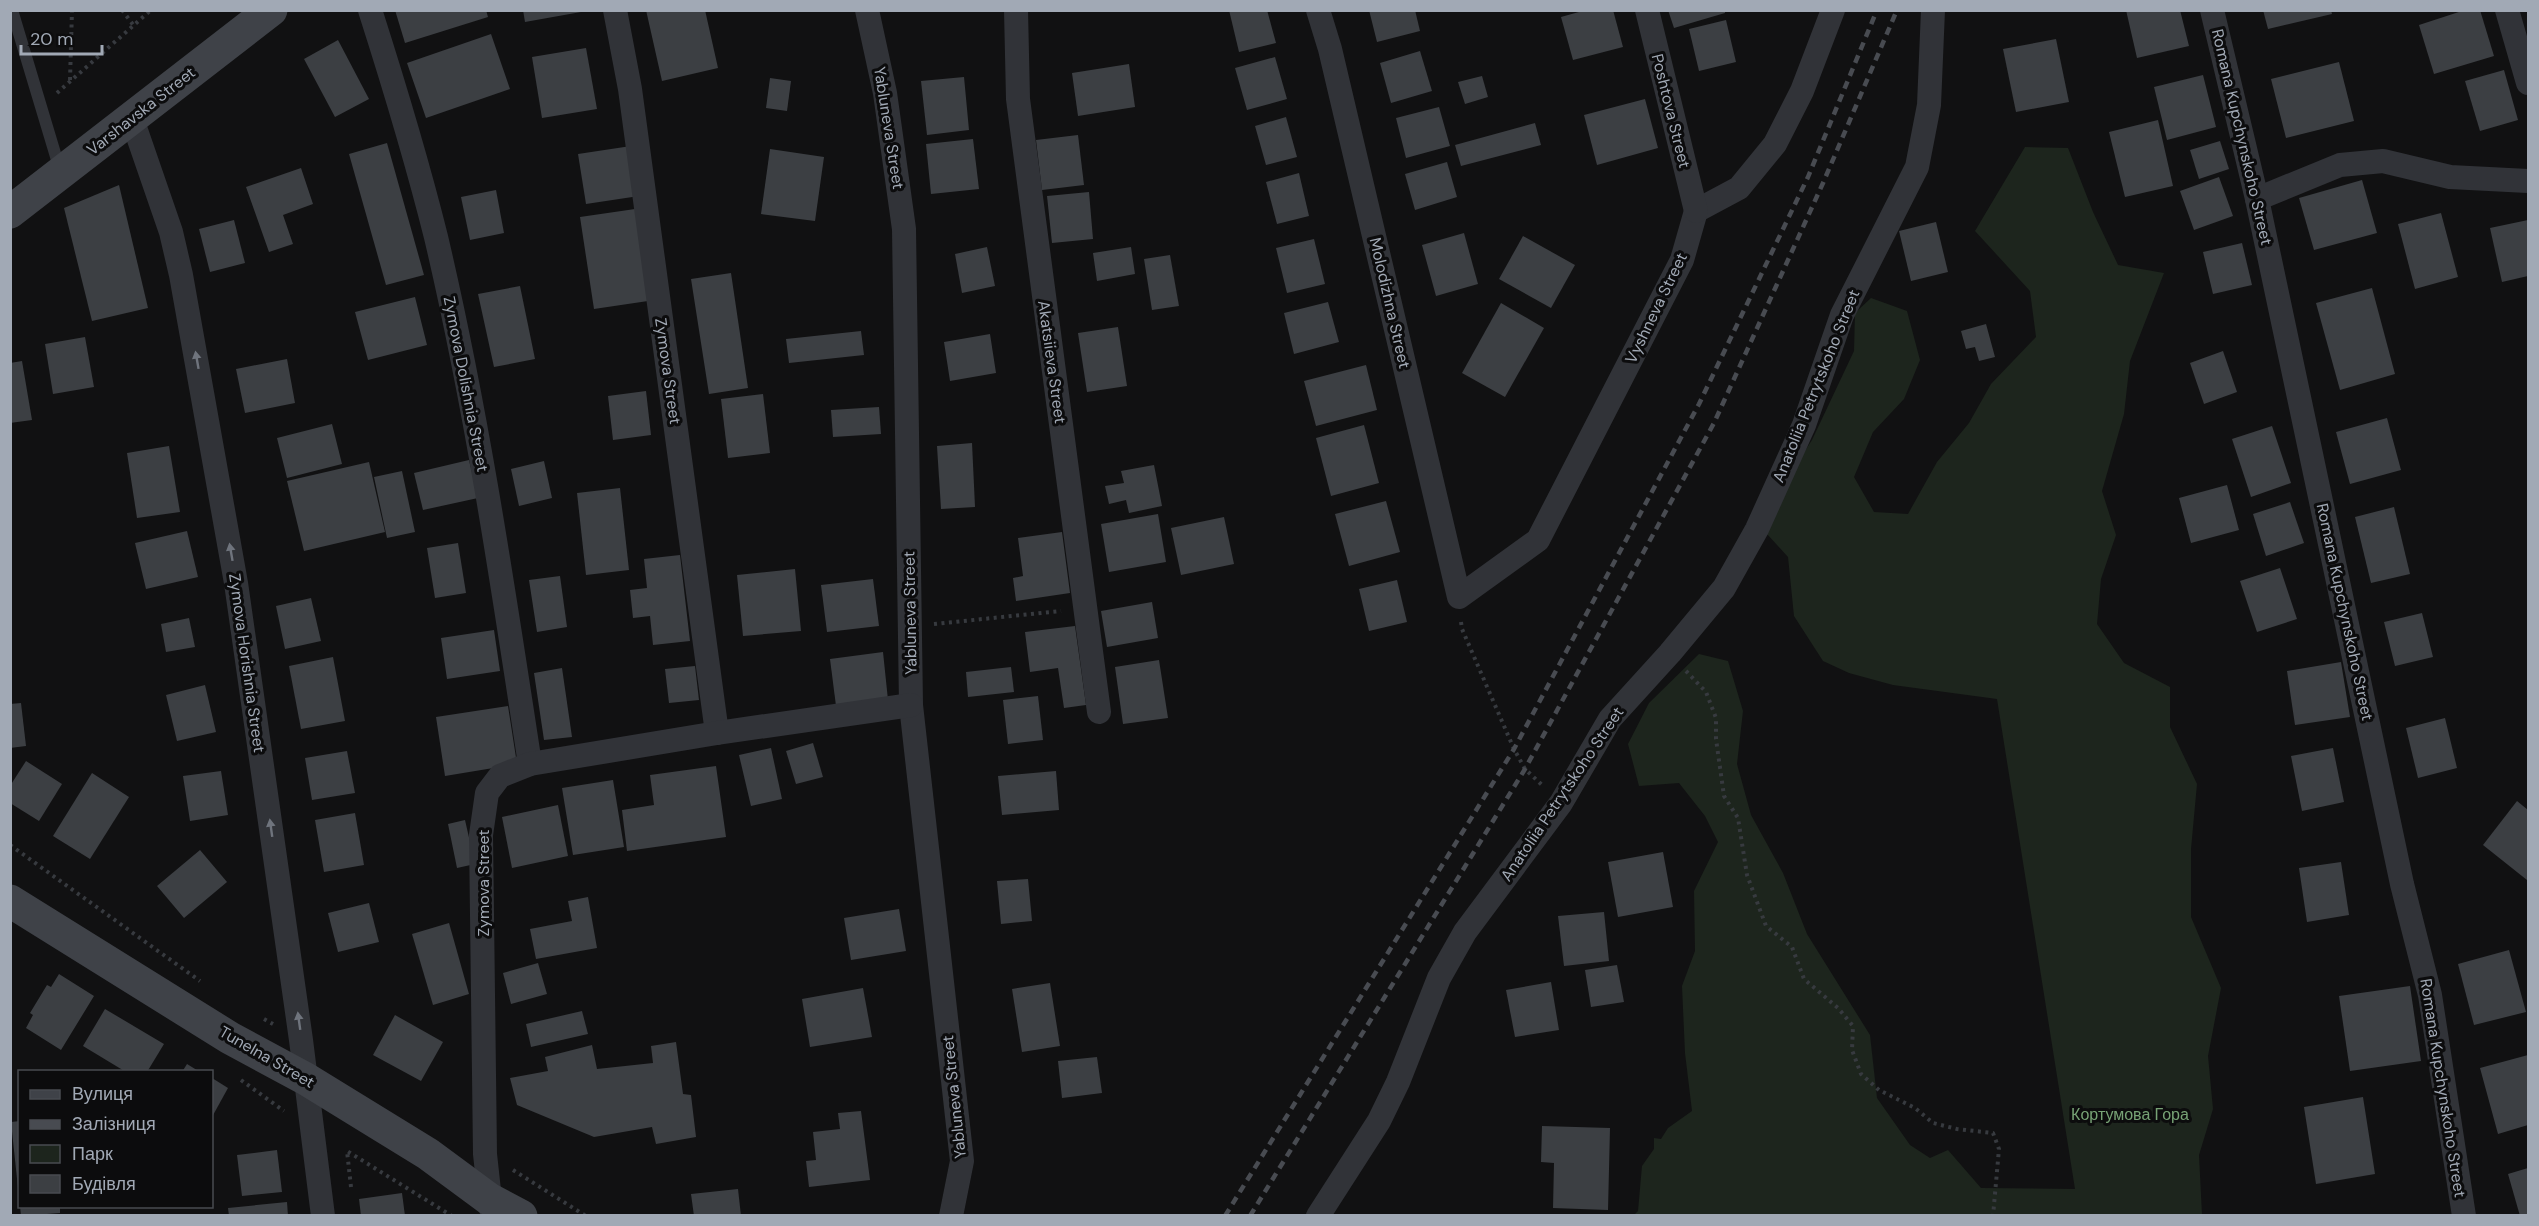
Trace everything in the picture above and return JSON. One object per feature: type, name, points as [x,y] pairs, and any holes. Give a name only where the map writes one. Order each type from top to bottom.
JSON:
[{"type":"main road","name":"Varshavska Street","points":[[10,212],[271,10]]},
{"type":"main road","name":"Tunelna Street","points":[[10,901],[230,1038],[306,1079],[428,1154],[491,1207],[521,1215]]},
{"type":"street","name":"Zymova Dolishnia Street","points":[[370,10],[409,137],[453,313],[493,518],[530,764]]},
{"type":"street","name":"Zymova Street","points":[[615,10],[632,100],[717,733]]},
{"type":"street","name":"Yabluneva Street","points":[[867,10],[885,93],[904,229],[911,705],[962,1161],[951,1215]]},
{"type":"street","name":"Akatsiieva Street","points":[[1016,10],[1018,99],[1099,712]]},
{"type":"street","name":"Molodizhna Street","points":[[1318,10],[1333,60],[1460,597]]},
{"type":"street","name":"Poshtova Street","points":[[1647,10],[1696,211]]},
{"type":"street","points":[[1696,211],[1739,188],[1775,144],[1802,91],[1833,10]]},
{"type":"street","name":"Anatoliia Petrytskoho Street","points":[[1318,1215],[1379,1121],[1398,1082],[1439,978],[1466,932],[1561,803],[1610,719],[1670,653],[1724,588],[1757,529],[1804,425],[1842,315],[1917,167],[1929,105],[1933,10]]},
{"type":"street","name":"Romana Kupchynskoho Street","points":[[2212,10],[2257,199],[2400,872],[2430,995],[2464,1215]]},
{"type":"street","points":[[2507,10],[2529,83]]},
{"type":"street","name":"Zymova Horishnia Street","points":[[132,119],[171,232],[191,329],[236,583],[323,1215]]},
{"type":"street","points":[[2257,199],[2340,165],[2383,161],[2450,177],[2529,181]]},
{"type":"street","name":"Vyshneva Street","points":[[1460,597],[1538,540],[1682,260],[1696,211]]},
{"type":"street","name":"Zymova Street","points":[[491,1207],[485,1154],[481,835],[487,793],[500,776],[530,764],[717,733],[911,705]]},
{"type":"lane","points":[[12,10],[60,173]]},
{"type":"path","points":[[70,81],[72,10]]},
{"type":"path","points":[[122,10],[134,26]]},
{"type":"path","points":[[40,108],[151,10]]},
{"type":"path","points":[[1460,597],[1462,628],[1514,749],[1525,768],[1561,803]]},
{"type":"path","points":[[910,627],[1085,608]]},
{"type":"path","points":[[1670,653],[1706,692],[1716,718],[1716,739],[1724,796],[1738,818],[1747,875],[1766,926],[1792,947],[1804,979],[1838,1008],[1853,1026],[1852,1050],[1861,1074],[1879,1090],[1915,1108],[1933,1123],[1957,1129],[1993,1133],[1999,1149],[1993,1215]]},
{"type":"path","points":[[10,845],[202,982]]},
{"type":"path","points":[[256,1019],[270,1017]]},
{"type":"path","points":[[238,1079],[287,1113]]},
{"type":"path","points":[[351,1187],[347,1151],[452,1215]]},
{"type":"green space","name":"Кортумова Гора","points":[[2025,147],[2068,148],[2093,212],[2118,265],[2164,273],[2130,361],[2124,414],[2102,491],[2116,535],[2101,579],[2097,624],[2124,663],[2170,687],[2170,727],[2197,784],[2191,849],[2191,917],[2221,988],[2208,1056],[2213,1109],[2199,1155],[2202,1215],[1634,1215],[1638,1211],[1642,1166],[1654,1149],[1654,1138],[1661,1139],[1668,1128],[1692,1111],[1685,1053],[1682,986],[1695,951],[1694,891],[1718,842],[1705,816],[1679,783],[1639,786],[1628,744],[1649,703],[1699,654],[1728,661],[1743,711],[1737,764],[1751,815],[1783,873],[1807,934],[1870,1035],[1877,1098],[1910,1145],[1930,1158],[1948,1150],[1981,1188],[2075,1189],[1997,699],[1893,685],[1849,673],[1823,661],[1794,616],[1788,557],[1767,534],[1784,483],[1812,440],[1854,351],[1855,313],[1871,298],[1907,311],[1920,360],[1904,399],[1873,432],[1854,477],[1874,512],[1908,514],[1937,462],[1969,423],[1991,384],[2036,337],[2030,291],[1975,231]]},
{"type":"building","points":[[395,10],[486,10],[488,17],[405,43]]},
{"type":"building","points":[[523,10],[581,10],[581,12],[525,22]]},
{"type":"building","points":[[646,10],[705,10],[718,68],[662,81]]},
{"type":"building","points":[[1229,10],[1267,10],[1276,43],[1239,52]]},
{"type":"building","points":[[1369,10],[1415,10],[1420,31],[1377,42]]},
{"type":"building","points":[[1586,10],[1613,10],[1623,47],[1573,60],[1561,17]]},
{"type":"building","points":[[1668,10],[1725,10],[1725,13],[1674,28]]},
{"type":"building","points":[[2126,10],[2180,10],[2189,46],[2137,58]]},
{"type":"building","points":[[2263,10],[2331,10],[2332,14],[2268,29]]},
{"type":"building","points":[[2465,10],[2480,10],[2494,56],[2434,74],[2419,25]]},
{"type":"building","points":[[1726,20],[1736,62],[1699,71],[1689,29]]},
{"type":"building","points":[[491,34],[510,89],[426,118],[407,63]]},
{"type":"building","points":[[2056,39],[2069,102],[2016,112],[2003,49]]},
{"type":"building","points":[[338,40],[369,99],[335,117],[304,59]]},
{"type":"building","points":[[586,48],[597,109],[542,118],[532,57]]},
{"type":"building","points":[[1420,51],[1432,91],[1391,103],[1380,63]]},
{"type":"building","points":[[1275,57],[1287,99],[1247,110],[1235,68]]},
{"type":"building","points":[[2339,62],[2354,121],[2286,138],[2271,79]]},
{"type":"building","points":[[1129,64],[1135,107],[1078,116],[1072,73]]},
{"type":"building","points":[[2504,70],[2518,120],[2480,131],[2465,81]]},
{"type":"building","points":[[2203,75],[2216,127],[2167,140],[2154,87]]},
{"type":"building","points":[[1482,76],[1488,97],[1465,104],[1458,82]]},
{"type":"building","points":[[964,77],[969,130],[927,135],[921,81]]},
{"type":"building","points":[[770,78],[791,81],[787,111],[766,108]]},
{"type":"building","points":[[1645,99],[1658,148],[1597,165],[1584,115]]},
{"type":"building","points":[[1439,107],[1450,146],[1406,158],[1396,118]]},
{"type":"building","points":[[1286,117],[1297,157],[1266,165],[1255,126]]},
{"type":"building","points":[[2158,120],[2173,186],[2125,197],[2109,132]]},
{"type":"building","points":[[1535,123],[1541,145],[1461,166],[1455,145]]},
{"type":"building","points":[[1078,135],[1084,185],[1042,190],[1036,140]]},
{"type":"building","points":[[973,139],[979,189],[931,194],[926,144]]},
{"type":"building","points":[[2220,141],[2229,169],[2199,179],[2190,150]]},
{"type":"building","points":[[387,143],[424,275],[386,285],[349,154]]},
{"type":"building","points":[[631,146],[639,196],[586,204],[578,154]]},
{"type":"building","points":[[770,149],[824,157],[815,221],[761,214]]},
{"type":"building","points":[[1447,162],[1457,197],[1415,210],[1405,174]]},
{"type":"building","points":[[301,168],[313,204],[283,215],[293,244],[269,252],[246,187]]},
{"type":"building","points":[[1299,173],[1309,216],[1277,224],[1266,182]]},
{"type":"building","points":[[2219,177],[2233,216],[2194,230],[2180,191]]},
{"type":"building","points":[[2362,180],[2377,233],[2314,250],[2299,198]]},
{"type":"building","points":[[119,185],[148,308],[92,321],[64,208]]},
{"type":"building","points":[[496,190],[504,233],[470,240],[461,197]]},
{"type":"building","points":[[1089,192],[1093,239],[1052,243],[1047,196]]},
{"type":"building","points":[[635,209],[648,301],[594,309],[580,217]]},
{"type":"building","points":[[2441,213],[2458,277],[2415,289],[2398,224]]},
{"type":"building","points":[[234,220],[245,263],[210,272],[199,229]]},
{"type":"building","points":[[2528,220],[2528,276],[2502,282],[2490,228]]},
{"type":"building","points":[[1936,222],[1948,272],[1911,281],[1899,231]]},
{"type":"building","points":[[1464,233],[1478,284],[1436,296],[1422,245]]},
{"type":"building","points":[[1523,236],[1575,265],[1551,308],[1499,279]]},
{"type":"building","points":[[1314,239],[1325,284],[1287,293],[1276,248]]},
{"type":"building","points":[[2242,243],[2252,285],[2213,294],[2203,252]]},
{"type":"building","points":[[987,247],[995,286],[962,293],[955,254]]},
{"type":"building","points":[[1131,247],[1135,274],[1097,281],[1093,253]]},
{"type":"building","points":[[1170,255],[1179,306],[1152,310],[1144,259]]},
{"type":"building","points":[[731,273],[748,388],[709,394],[691,279]]},
{"type":"building","points":[[520,286],[535,359],[494,367],[478,294]]},
{"type":"building","points":[[2372,288],[2395,374],[2340,390],[2316,303]]},
{"type":"building","points":[[415,297],[427,345],[368,360],[355,312]]},
{"type":"building","points":[[1328,302],[1339,342],[1294,354],[1284,313]]},
{"type":"building","points":[[1501,303],[1544,328],[1505,397],[1462,373]]},
{"type":"building","points":[[1986,324],[1995,357],[1979,361],[1975,347],[1966,349],[1961,331]]},
{"type":"building","points":[[1118,327],[1127,386],[1087,392],[1078,333]]},
{"type":"building","points":[[861,331],[864,355],[789,363],[786,339]]},
{"type":"building","points":[[990,334],[996,373],[950,381],[944,342]]},
{"type":"building","points":[[85,337],[94,387],[53,394],[45,344]]},
{"type":"building","points":[[2223,351],[2237,392],[2204,404],[2190,363]]},
{"type":"building","points":[[287,359],[295,403],[245,413],[236,369]]},
{"type":"building","points":[[22,361],[32,420],[10,423],[10,363]]},
{"type":"building","points":[[1366,365],[1377,410],[1316,426],[1304,381]]},
{"type":"building","points":[[646,391],[651,435],[613,440],[608,396]]},
{"type":"building","points":[[763,394],[770,453],[728,458],[721,399]]},
{"type":"building","points":[[879,407],[881,434],[833,437],[831,410]]},
{"type":"building","points":[[2387,418],[2401,470],[2350,484],[2336,432]]},
{"type":"building","points":[[332,424],[342,464],[287,478],[277,438]]},
{"type":"building","points":[[1364,425],[1379,483],[1331,496],[1316,438]]},
{"type":"building","points":[[2272,426],[2291,483],[2251,497],[2232,439]]},
{"type":"building","points":[[972,443],[975,507],[941,509],[937,446]]},
{"type":"building","points":[[169,446],[180,512],[137,518],[127,453]]},
{"type":"building","points":[[469,460],[478,498],[423,510],[414,473]]},
{"type":"building","points":[[544,461],[552,498],[519,506],[511,469]]},
{"type":"building","points":[[369,462],[385,532],[304,551],[287,481]]},
{"type":"building","points":[[1154,465],[1162,506],[1129,513],[1126,500],[1109,504],[1105,486],[1124,483],[1121,471]]},
{"type":"building","points":[[402,471],[415,532],[387,538],[374,477]]},
{"type":"building","points":[[2227,485],[2239,530],[2191,543],[2179,498]]},
{"type":"building","points":[[620,488],[629,570],[586,575],[577,493]]},
{"type":"building","points":[[1386,501],[1400,552],[1349,566],[1335,514]]},
{"type":"building","points":[[2290,502],[2304,543],[2266,556],[2253,514]]},
{"type":"building","points":[[2394,507],[2410,574],[2371,583],[2355,517]]},
{"type":"building","points":[[1158,514],[1166,562],[1109,572],[1101,524]]},
{"type":"building","points":[[1224,517],[1234,564],[1181,575],[1171,528]]},
{"type":"building","points":[[187,531],[198,577],[146,589],[135,543]]},
{"type":"building","points":[[1062,532],[1070,593],[1016,601],[1013,578],[1023,576],[1018,538]]},
{"type":"building","points":[[458,543],[466,593],[435,598],[427,548]]},
{"type":"building","points":[[680,555],[690,641],[653,645],[650,616],[633,618],[630,590],[647,588],[644,559]]},
{"type":"building","points":[[2280,568],[2297,619],[2257,632],[2240,581]]},
{"type":"building","points":[[795,569],[801,631],[743,636],[737,575]]},
{"type":"building","points":[[560,576],[567,627],[537,632],[529,580]]},
{"type":"building","points":[[873,579],[879,626],[827,632],[821,585]]},
{"type":"building","points":[[1397,580],[1407,622],[1369,631],[1359,589]]},
{"type":"building","points":[[311,598],[321,641],[285,649],[276,606]]},
{"type":"building","points":[[1152,602],[1158,638],[1107,647],[1101,611]]},
{"type":"building","points":[[2422,613],[2433,657],[2395,666],[2384,622]]},
{"type":"building","points":[[189,618],[195,647],[166,652],[161,624]]},
{"type":"building","points":[[1075,626],[1086,705],[1064,708],[1058,668],[1030,672],[1025,632]]},
{"type":"building","points":[[494,630],[500,671],[447,679],[441,638]]},
{"type":"building","points":[[883,652],[888,700],[836,706],[830,659]]},
{"type":"building","points":[[333,657],[345,721],[301,729],[289,666]]},
{"type":"building","points":[[1159,660],[1168,718],[1123,724],[1115,667]]},
{"type":"building","points":[[2341,662],[2350,717],[2295,725],[2287,671]]},
{"type":"building","points":[[695,666],[699,700],[669,703],[665,669]]},
{"type":"building","points":[[1011,667],[1014,692],[968,697],[966,672]]},
{"type":"building","points":[[562,668],[572,737],[544,740],[534,673]]},
{"type":"building","points":[[205,685],[216,732],[177,741],[166,695]]},
{"type":"building","points":[[1038,696],[1043,740],[1008,744],[1003,700]]},
{"type":"building","points":[[21,703],[26,746],[10,748],[10,704]]},
{"type":"building","points":[[508,706],[517,764],[445,776],[436,717]]},
{"type":"building","points":[[2445,718],[2457,768],[2418,778],[2406,728]]},
{"type":"building","points":[[813,743],[823,777],[796,784],[786,751]]},
{"type":"building","points":[[771,748],[782,799],[751,806],[739,755]]},
{"type":"building","points":[[2333,748],[2344,802],[2302,811],[2291,756]]},
{"type":"building","points":[[347,751],[355,793],[312,800],[305,758]]},
{"type":"building","points":[[26,761],[62,784],[39,821],[10,803],[10,786]]},
{"type":"building","points":[[716,766],[726,837],[627,851],[622,810],[654,805],[650,775]]},
{"type":"building","points":[[221,771],[228,815],[190,821],[183,776]]},
{"type":"building","points":[[1056,771],[1059,810],[1002,815],[998,776]]},
{"type":"building","points":[[92,773],[129,797],[90,859],[53,836]]},
{"type":"building","points":[[613,780],[624,847],[573,855],[562,788]]},
{"type":"building","points":[[2517,801],[2528,810],[2527,880],[2483,845]]},
{"type":"building","points":[[558,805],[568,856],[512,868],[502,817]]},
{"type":"building","points":[[355,813],[364,865],[324,872],[315,820]]},
{"type":"building","points":[[465,820],[475,864],[457,868],[448,824]]},
{"type":"building","points":[[200,850],[227,882],[184,918],[157,886]]},
{"type":"building","points":[[1663,852],[1673,907],[1618,917],[1608,862]]},
{"type":"building","points":[[2341,862],[2349,915],[2307,922],[2299,868]]},
{"type":"building","points":[[1028,879],[1032,921],[1001,924],[997,881]]},
{"type":"building","points":[[588,897],[597,948],[536,959],[530,929],[572,921],[568,901]]},
{"type":"building","points":[[369,903],[379,942],[338,952],[328,913]]},
{"type":"building","points":[[899,909],[906,951],[851,960],[844,918]]},
{"type":"building","points":[[1604,912],[1609,961],[1564,966],[1558,916]]},
{"type":"building","points":[[449,923],[469,994],[433,1005],[412,934]]},
{"type":"building","points":[[2509,950],[2526,1012],[2474,1025],[2458,964]]},
{"type":"building","points":[[538,963],[547,994],[511,1004],[503,973]]},
{"type":"building","points":[[1617,965],[1624,1002],[1591,1007],[1585,970]]},
{"type":"building","points":[[59,974],[94,996],[61,1050],[26,1028],[33,1015],[30,1013],[47,985],[51,987]]},
{"type":"building","points":[[1551,982],[1559,1030],[1515,1037],[1506,990]]},
{"type":"building","points":[[1050,983],[1060,1046],[1022,1052],[1012,989]]},
{"type":"building","points":[[2410,986],[2421,1061],[2350,1071],[2339,996]]},
{"type":"building","points":[[863,988],[872,1037],[810,1047],[802,999]]},
{"type":"building","points":[[105,1009],[164,1044],[148,1070],[123,1070],[83,1046]]},
{"type":"building","points":[[582,1011],[588,1034],[531,1047],[526,1024]]},
{"type":"building","points":[[395,1015],[443,1042],[421,1081],[373,1055]]},
{"type":"building","points":[[676,1042],[683,1094],[691,1095],[696,1137],[656,1144],[652,1127],[594,1137],[517,1105],[510,1078],[548,1071],[545,1057],[592,1045],[597,1069],[653,1063],[651,1046]]},
{"type":"building","points":[[2528,1055],[2528,1125],[2498,1134],[2480,1068]]},
{"type":"building","points":[[1097,1057],[1102,1093],[1062,1098],[1058,1061]]},
{"type":"building","points":[[187,1064],[197,1070],[183,1070]]},
{"type":"building","points":[[213,1079],[228,1088],[213,1115]]},
{"type":"building","points":[[2363,1097],[2375,1174],[2316,1184],[2304,1107]]},
{"type":"building","points":[[861,1111],[870,1180],[809,1187],[806,1161],[816,1160],[813,1132],[840,1129],[838,1113]]},
{"type":"building","points":[[18,1121],[18,1188],[11,1122]]},
{"type":"building","points":[[1542,1126],[1610,1128],[1608,1210],[1553,1208],[1554,1163],[1541,1162]]},
{"type":"building","points":[[277,1150],[282,1192],[242,1196],[237,1155]]},
{"type":"building","points":[[2528,1168],[2528,1216],[2520,1216],[2508,1174]]},
{"type":"building","points":[[738,1189],[741,1216],[694,1216],[691,1194]]},
{"type":"building","points":[[402,1193],[405,1216],[361,1216],[359,1199]]},
{"type":"building","points":[[287,1202],[288,1216],[229,1216],[228,1208]]},
{"type":"building","points":[[20,1208],[60,1208],[60,1213],[21,1216]]},
{"type":"railway","points":[[1225,1216],[1514,749],[1699,404],[1808,177],[1877,10]]},
{"type":"railway","points":[[1250,1216],[1525,769],[1714,423],[1823,183],[1897,10]]}]
